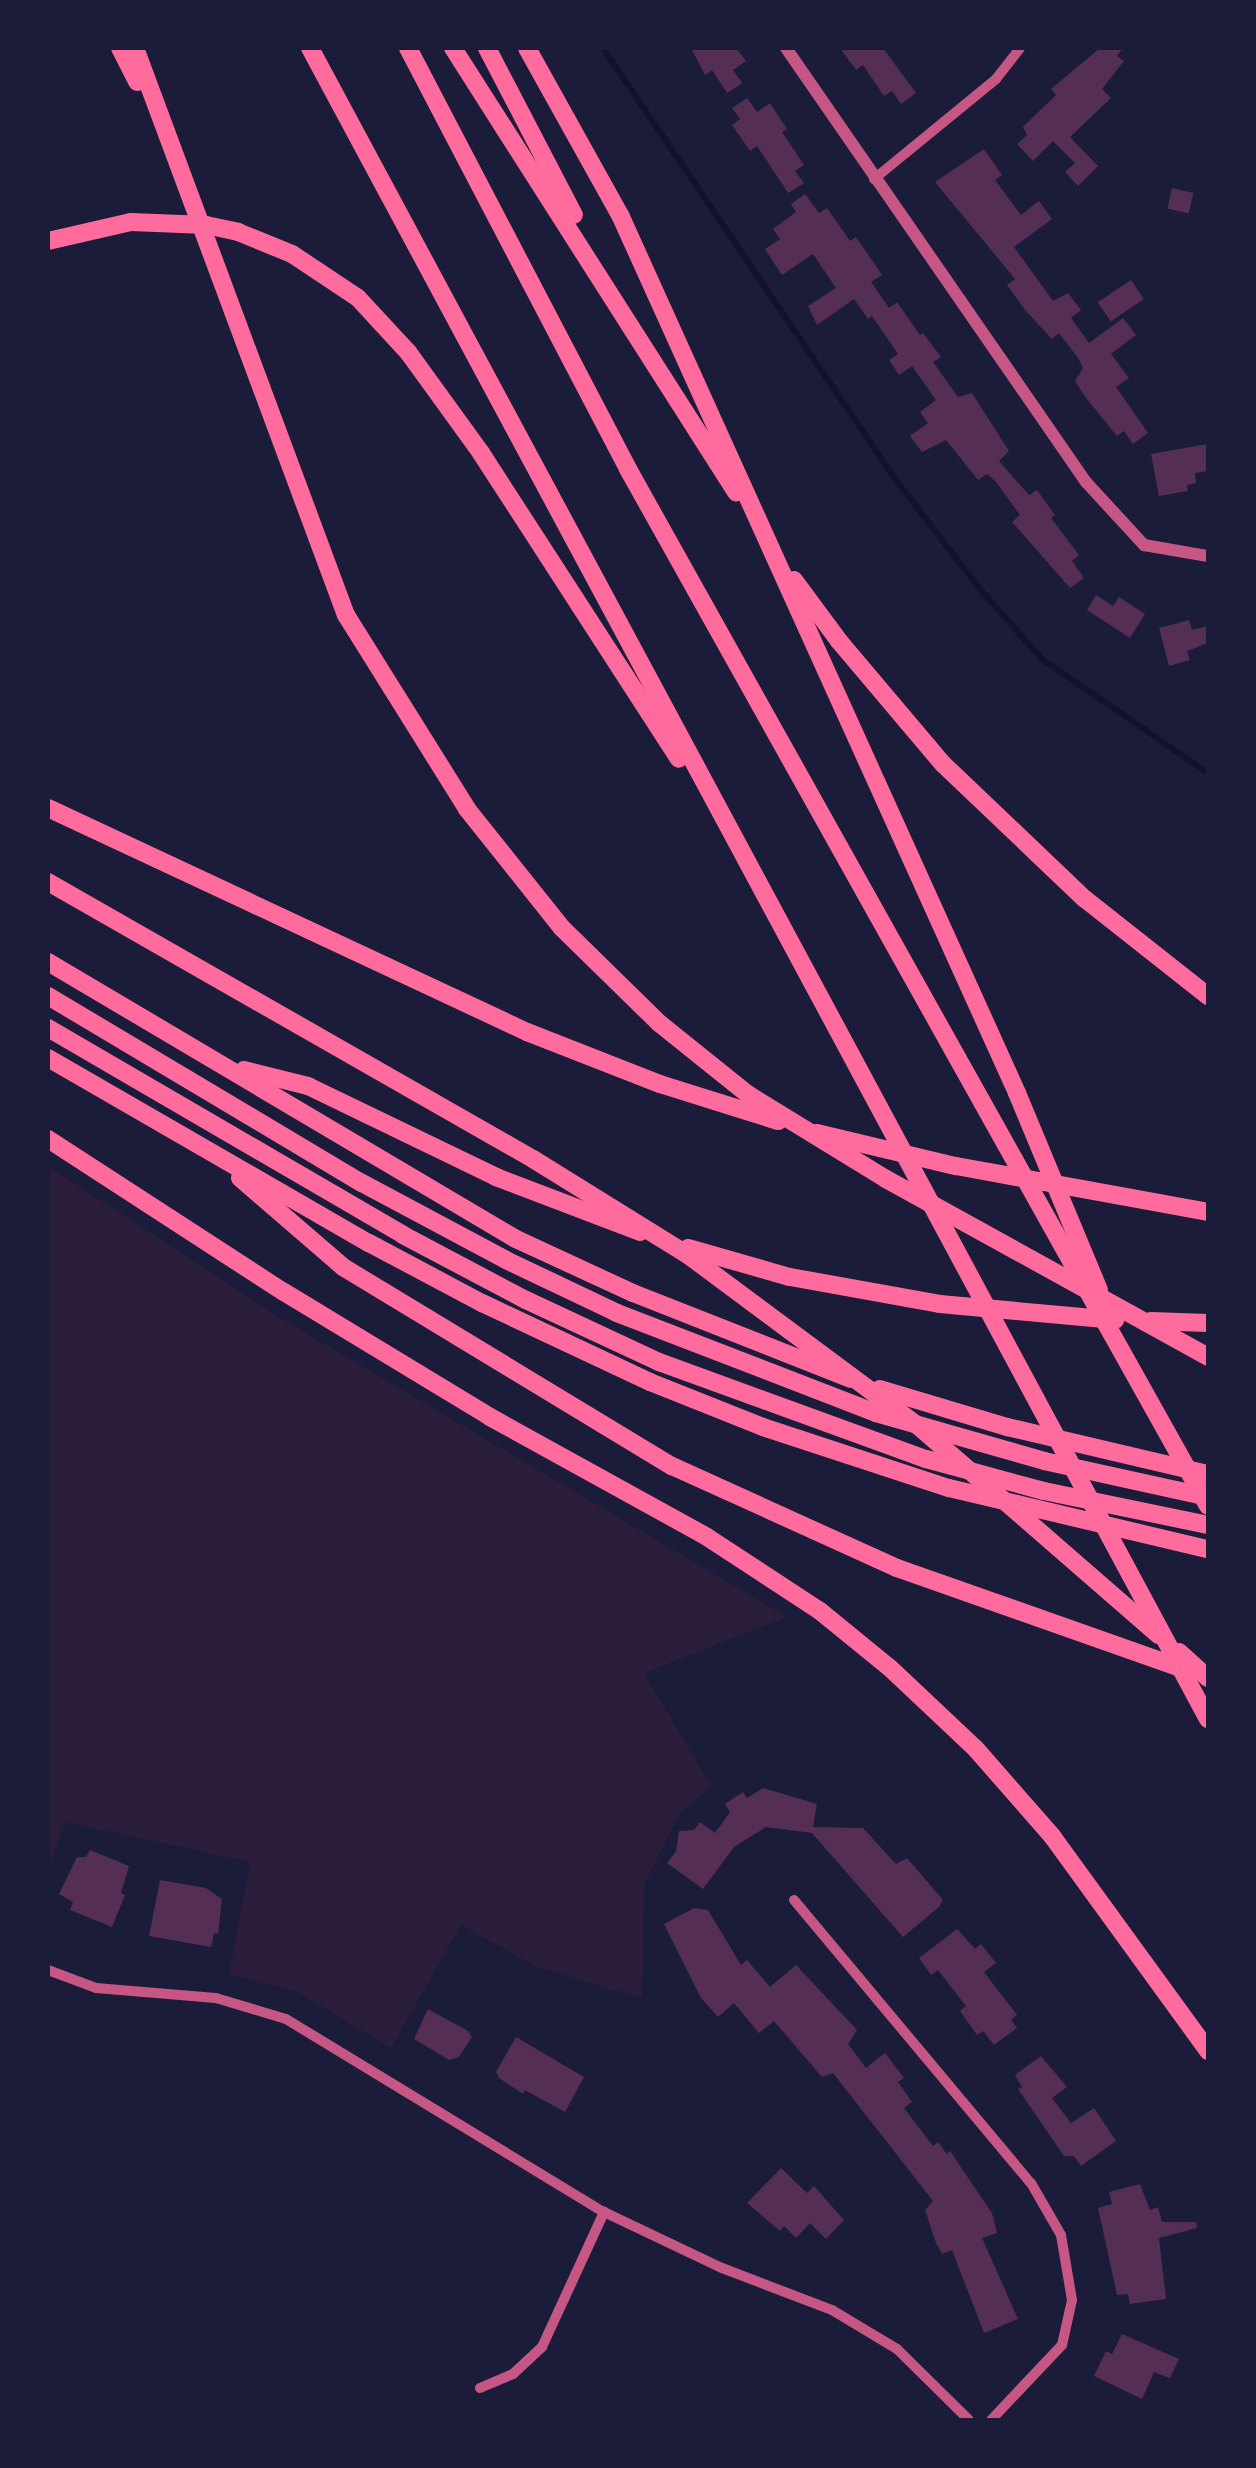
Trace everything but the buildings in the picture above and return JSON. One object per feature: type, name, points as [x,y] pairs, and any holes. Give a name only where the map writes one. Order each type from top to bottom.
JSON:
[{"type":"highway","points":[[120,48],[168,145]]},
{"type":"highway","points":[[135,48],[346,615],[467,809],[562,928],[606,975],[749,1095],[886,1180],[1208,1357]]},
{"type":"highway","points":[[310,48],[1208,1719]]},
{"type":"highway","points":[[408,48],[628,469],[987,1104],[1208,1506]]},
{"type":"highway","points":[[453,48],[793,578],[891,705],[943,764],[1056,872],[1208,996]]},
{"type":"highway","points":[[487,48],[625,313]]},
{"type":"highway","points":[[527,48],[621,217],[1018,1093],[1118,1342]]},
{"type":"highway","points":[[48,241],[130,222],[206,225],[238,232],[292,254],[358,298],[408,352],[481,453],[751,871]]},
{"type":"highway","points":[[48,808],[526,1032],[660,1084],[830,1136],[938,1162],[1208,1212]]},
{"type":"highway","points":[[48,882],[442,1106],[688,1255],[856,1376],[1208,1678]]},
{"type":"highway","points":[[48,962],[229,1066],[413,1182],[516,1239],[699,1321],[921,1403],[1208,1474]]},
{"type":"highway","points":[[48,996],[362,1183],[506,1260],[617,1313],[876,1414],[1044,1461],[1208,1497]]},
{"type":"highway","points":[[48,1028],[404,1235],[526,1300],[659,1362],[926,1460],[1044,1491],[1208,1525]]},
{"type":"highway","points":[[48,1058],[482,1303],[650,1382],[763,1428],[950,1488],[1208,1549]]},
{"type":"highway","points":[[229,1066],[308,1086],[496,1176],[610,1223],[790,1276],[996,1311],[1208,1324]]},
{"type":"highway","points":[[48,1138],[284,1292],[490,1417],[706,1537],[820,1611],[890,1668],[975,1748],[1052,1836],[1208,2051]]},
{"type":"highway","points":[[209,1152],[344,1267],[672,1466],[913,1574],[1208,1678]]},
{"type":"street","points":[[786,48],[1086,482],[1144,545],[1208,556]]},
{"type":"street","points":[[874,179],[996,79],[1020,48]]},
{"type":"street","points":[[794,1900],[1031,2184],[1061,2235],[1072,2300],[1062,2344],[991,2420]]},
{"type":"street","points":[[48,1970],[96,1988],[216,1998],[286,2019],[604,2212],[722,2268],[832,2310],[897,2349],[969,2420]]},
{"type":"street","points":[[480,2388],[514,2374],[542,2347],[604,2212]]},
{"type":"shaded area","points":[[48,1166],[282,1319],[787,1617],[644,1673],[711,1786],[680,1813],[644,1886],[642,1998],[537,1967],[461,1925],[391,2048],[296,1991],[229,1974],[250,1862],[66,1822],[48,1869]]},
{"type":"waterway","points":[[603,48],[895,479],[980,589],[1042,659],[1208,773]]}]
